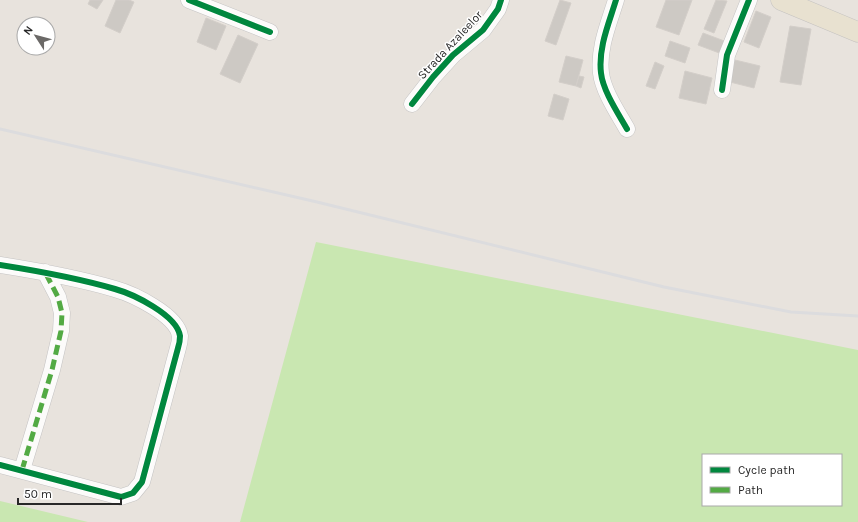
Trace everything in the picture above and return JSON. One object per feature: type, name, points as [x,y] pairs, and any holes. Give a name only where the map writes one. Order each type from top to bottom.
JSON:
[{"type":"main road","points":[[781,0],[858,32]]},
{"type":"street","points":[[189,0],[270,32]]},
{"type":"street","name":"Strada Azaleelor","points":[[412,104],[433,77],[453,55],[483,30],[498,9],[501,0]]},
{"type":"street","points":[[616,0],[602,46],[600,73],[607,92],[627,129]]},
{"type":"street","points":[[722,90],[727,55],[749,0]]},
{"type":"street","points":[[0,265],[45,272],[116,289],[154,306],[173,322],[180,336],[142,482],[133,493],[121,497],[0,465]]},
{"type":"street","points":[[22,470],[52,370],[61,330],[62,312],[58,297],[45,272]]},
{"type":"green space","points":[[316,242],[858,350],[858,522],[240,522]]},
{"type":"green space","points":[[0,501],[88,522],[0,522]]},
{"type":"building","points":[[90,0],[103,0],[97,9],[88,4]]},
{"type":"building","points":[[116,0],[129,0],[134,2],[120,33],[105,26]]},
{"type":"building","points":[[560,0],[571,3],[556,45],[545,41]]},
{"type":"building","points":[[666,0],[692,0],[679,35],[656,27]]},
{"type":"building","points":[[716,0],[727,1],[714,33],[704,29]]},
{"type":"building","points":[[756,11],[771,17],[759,48],[744,42]]},
{"type":"building","points":[[206,18],[226,26],[216,50],[197,42]]},
{"type":"building","points":[[790,26],[811,29],[801,85],[780,82]]},
{"type":"building","points":[[703,33],[727,42],[722,54],[698,45]]},
{"type":"building","points":[[238,35],[258,44],[240,83],[220,74]]},
{"type":"building","points":[[670,41],[690,48],[685,63],[665,56]]},
{"type":"building","points":[[566,56],[583,60],[576,86],[559,82]]},
{"type":"building","points":[[735,60],[760,66],[754,88],[730,82]]},
{"type":"building","points":[[655,62],[664,66],[655,89],[646,86]]},
{"type":"building","points":[[685,71],[712,78],[706,104],[679,98]]},
{"type":"building","points":[[579,76],[584,77],[581,88],[576,86]]},
{"type":"building","points":[[554,94],[569,99],[563,120],[548,116]]},
{"type":"railway","points":[[0,129],[317,202],[664,287],[791,312],[858,316]]},
{"type":"marked path","points":[[22,470],[52,370],[61,331],[62,313],[58,297],[45,272]]},
{"type":"cycle path","points":[[189,0],[270,32]]},
{"type":"cycle path","points":[[412,104],[433,77],[453,55],[483,30],[498,9],[501,0]]},
{"type":"cycle path","points":[[616,0],[607,27],[600,64],[602,80],[615,109],[627,129]]},
{"type":"cycle path","points":[[722,90],[727,55],[749,0]]},
{"type":"cycle path","points":[[0,265],[72,278],[123,292],[153,306],[163,313],[177,328],[180,336],[179,345],[142,482],[133,493],[121,497],[0,465]]}]
